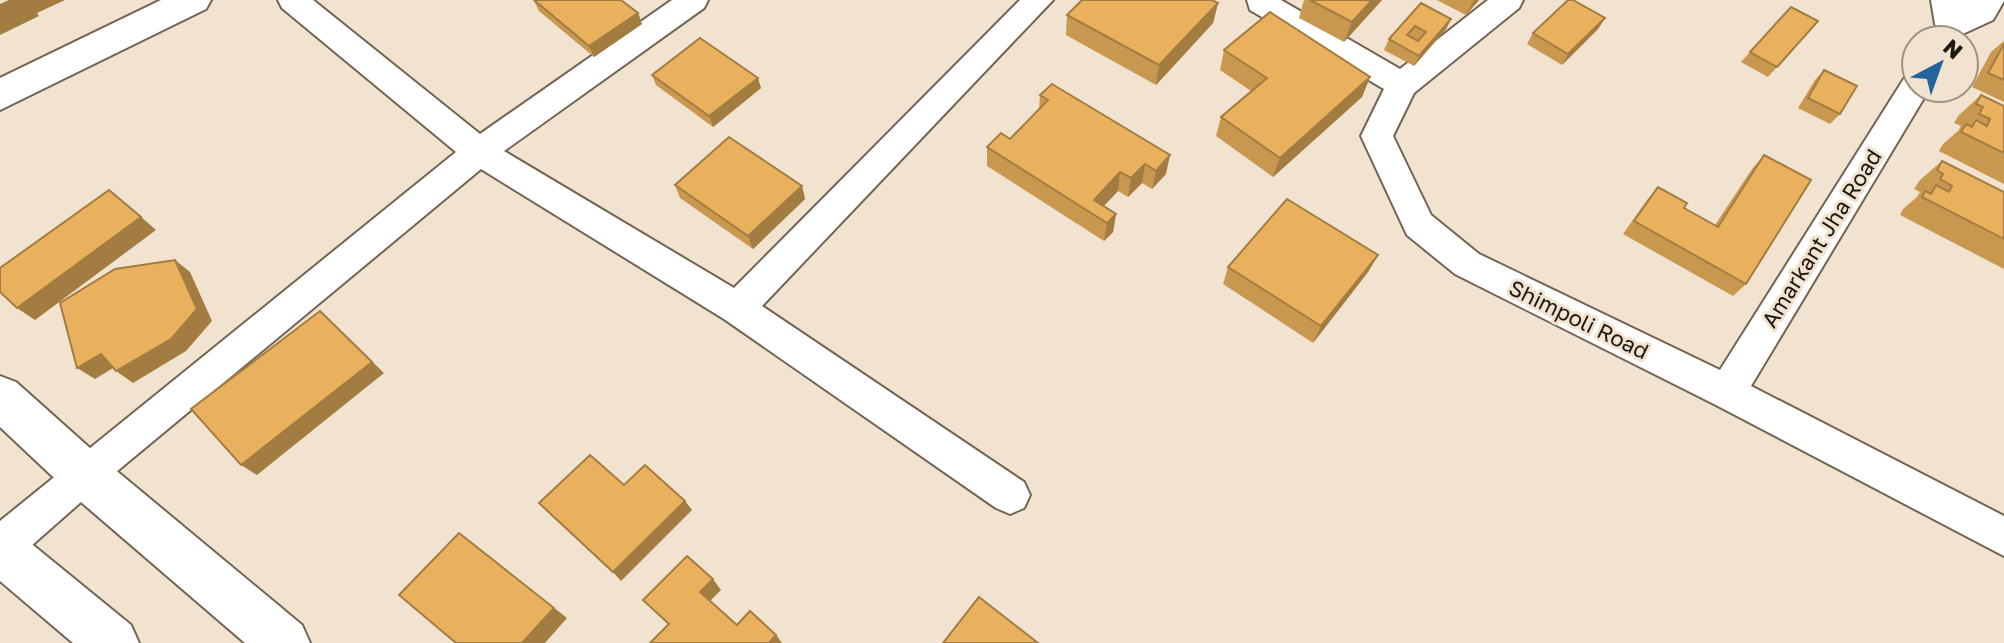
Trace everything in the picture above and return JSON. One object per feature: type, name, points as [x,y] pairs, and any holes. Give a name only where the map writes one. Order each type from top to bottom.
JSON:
[{"type":"main road","points":[[0,66],[134,0]]},
{"type":"main road","points":[[0,95],[193,0]]},
{"type":"main road","points":[[0,397],[84,474],[284,643]]},
{"type":"main road","points":[[0,548],[113,643]]},
{"type":"street","points":[[293,0],[479,152],[737,308],[1010,495]]},
{"type":"street","points":[[0,548],[84,474],[479,152],[693,0]]},
{"type":"street","points":[[737,308],[1038,0]]},
{"type":"street","name":"Shimpoli Road","points":[[1508,0],[1402,85],[1377,136],[1419,225],[1467,264],[1727,392],[2004,537]]},
{"type":"street","points":[[1256,6],[1402,85]]},
{"type":"street","name":"Amarkant Jha Road","points":[[1727,392],[1904,104]]},
{"type":"building","points":[[534,0],[621,0],[638,13],[589,46]]},
{"type":"building","points":[[1082,0],[1212,0],[1218,3],[1159,65],[1067,15]]},
{"type":"building","points":[[1310,0],[1372,0],[1352,22]]},
{"type":"building","points":[[1568,0],[1605,18],[1568,54],[1533,33]]},
{"type":"building","points":[[1421,3],[1451,19],[1419,56],[1389,39]],"holes":[[[1415,26],[1426,32],[1418,41],[1407,35]]]},
{"type":"building","points":[[1791,7],[1818,21],[1777,67],[1750,52]]},
{"type":"building","points":[[1270,12],[1370,77],[1280,158],[1221,117],[1267,78],[1224,50]]},
{"type":"building","points":[[700,38],[758,78],[709,116],[652,75]]},
{"type":"building","points":[[2004,44],[2004,80],[1988,73]]},
{"type":"building","points":[[1824,70],[1857,86],[1840,114],[1808,98]]},
{"type":"building","points":[[1052,84],[1170,155],[1156,171],[1145,164],[1131,178],[1120,172],[1094,200],[1116,214],[1107,223],[987,147],[1001,133],[1010,139],[1048,100],[1040,95]]},
{"type":"building","points":[[1980,97],[2004,106],[2004,153],[1961,132],[1966,124],[1972,127],[1976,120],[1987,126],[1990,119],[1979,114],[1983,107],[1976,104],[1980,104]]},
{"type":"building","points":[[729,137],[802,186],[748,236],[675,185]]},
{"type":"building","points":[[1764,155],[1811,180],[1746,284],[1634,221],[1658,187],[1687,203],[1684,208],[1718,227]]},
{"type":"building","points":[[1942,161],[2004,192],[2004,239],[1922,197],[1925,191],[1931,194],[1936,185],[1949,192],[1952,186],[1940,179],[1943,174],[1937,170]]},
{"type":"building","points":[[109,190],[141,217],[17,308],[0,292],[0,268]]},
{"type":"building","points":[[1287,199],[1378,255],[1321,326],[1228,267]]},
{"type":"building","points":[[175,260],[197,309],[171,339],[116,371],[101,354],[77,368],[60,303],[115,269]]},
{"type":"building","points":[[320,311],[372,362],[241,465],[191,409]]},
{"type":"building","points":[[590,455],[624,485],[645,465],[685,501],[613,572],[539,503]]},
{"type":"building","points":[[459,533],[554,608],[522,643],[456,643],[399,595]]},
{"type":"building","points":[[687,556],[713,579],[700,592],[737,625],[750,611],[776,635],[769,643],[650,643],[669,624],[643,600]]},
{"type":"building","points":[[979,597],[1038,643],[943,643]]}]
